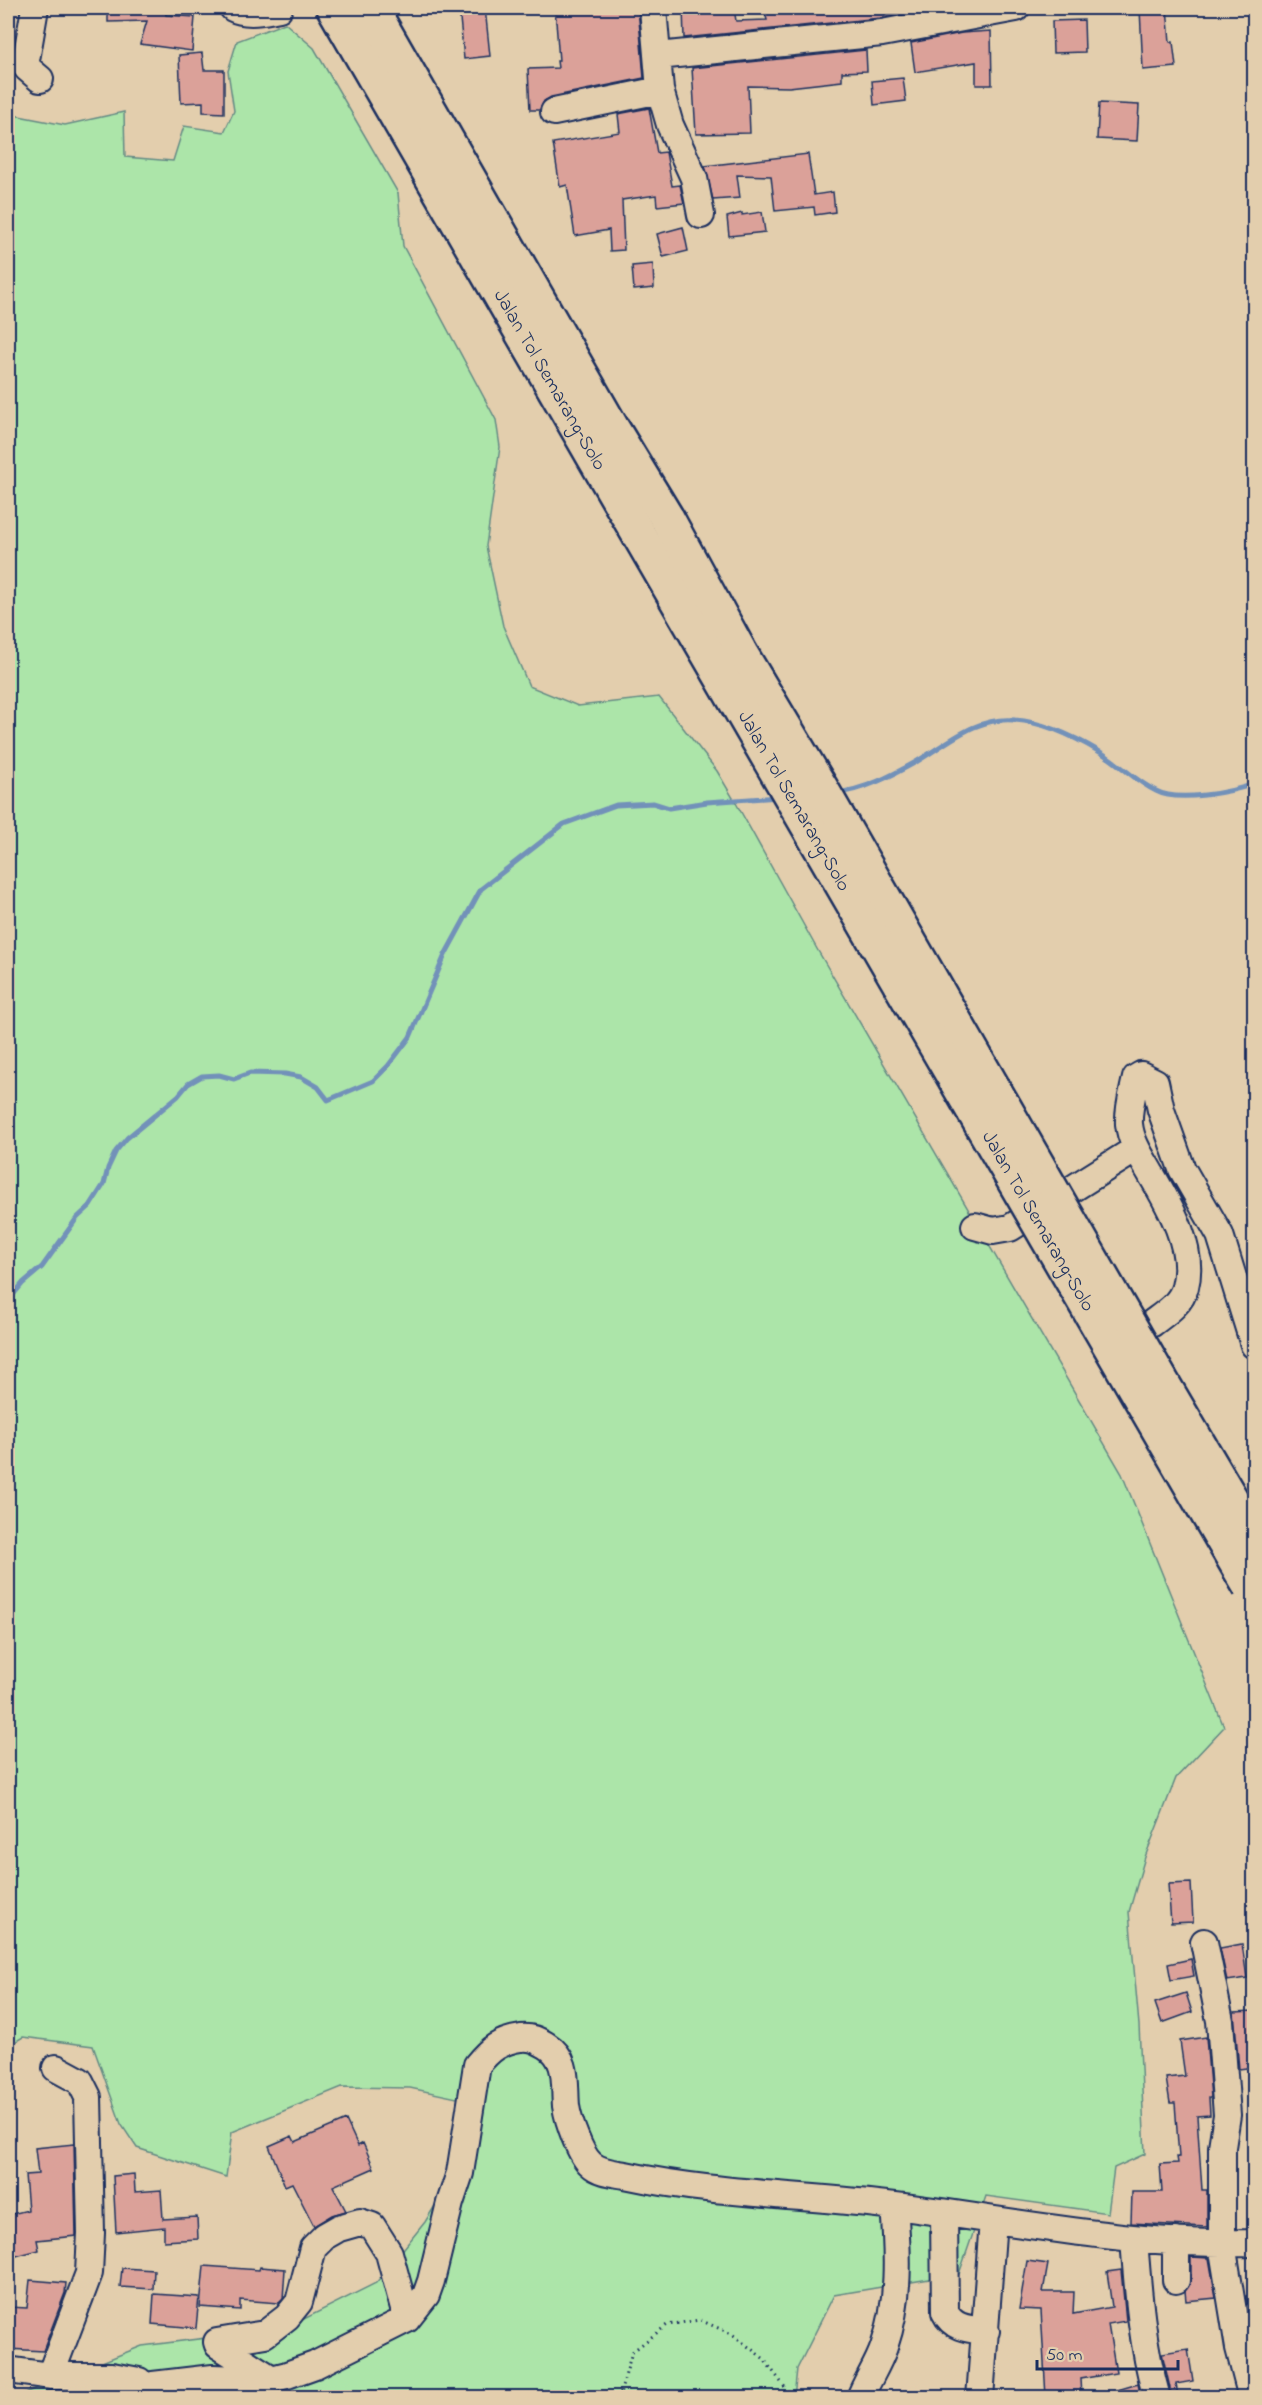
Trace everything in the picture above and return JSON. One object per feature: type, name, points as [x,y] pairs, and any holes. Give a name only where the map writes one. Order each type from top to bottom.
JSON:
[{"type":"highway","name":"Jalan Tol Semarang–Solo","points":[[334,8],[1252,1591]]},
{"type":"highway","name":"Jalan Tol Semarang–Solo","points":[[371,8],[612,428],[668,519],[741,654],[821,788],[1254,1538]]},
{"type":"street","points":[[34,8],[26,60],[27,68],[32,75],[40,79]]},
{"type":"street","points":[[233,8],[238,11],[255,12],[275,8]]},
{"type":"street","points":[[652,8],[660,90],[670,125],[694,178],[701,215]]},
{"type":"street","points":[[658,56],[882,33],[1016,8]]},
{"type":"street","points":[[554,112],[660,90]]},
{"type":"street","points":[[1151,1324],[1174,1306],[1185,1288],[1186,1251],[1161,1194],[1136,1149],[1129,1124],[1136,1078],[1141,1075],[1155,1082],[1161,1110],[1182,1169],[1220,1235],[1254,1345]]},
{"type":"street","points":[[975,1226],[993,1231],[1010,1228],[1136,1149]]},
{"type":"street","points":[[1204,1942],[1220,2021],[1227,2115],[1222,2147],[1222,2244],[1239,2348],[1251,2397]]},
{"type":"street","points":[[91,2397],[153,2385],[213,2378],[272,2379],[315,2365],[406,2319],[426,2295],[432,2281],[450,2204],[460,2173],[477,2065],[487,2053],[504,2041],[533,2037],[551,2049],[563,2065],[566,2106],[579,2144],[590,2164],[603,2171],[648,2180],[894,2206],[1134,2239],[1222,2244],[1254,2243]]},
{"type":"street","points":[[50,2376],[84,2289],[88,2273],[91,2233],[88,2097],[80,2082],[56,2068]]},
{"type":"street","points":[[860,2397],[883,2349],[897,2286],[898,2254],[894,2206]]},
{"type":"street","points":[[944,2213],[945,2312],[951,2323],[986,2331]]},
{"type":"street","points":[[980,2397],[993,2220]]},
{"type":"street","points":[[272,2379],[218,2345],[217,2342],[265,2334],[287,2317],[299,2302],[314,2248],[324,2236],[339,2228],[360,2222],[372,2226],[379,2235],[389,2253],[406,2319]]},
{"type":"street","points":[[1134,2239],[1139,2312],[1146,2360],[1157,2397]]},
{"type":"street","points":[[1176,2241],[1176,2280]]},
{"type":"street","points":[[8,2370],[50,2376],[112,2376],[153,2385]]},
{"type":"path","points":[[619,2397],[632,2352],[667,2325],[700,2320],[732,2334],[763,2358],[793,2397]]},
{"type":"green space","points":[[285,23],[314,48],[398,193],[403,246],[496,420],[500,447],[486,546],[503,626],[529,686],[578,706],[659,697],[717,771],[817,949],[1122,1474],[1224,1727],[1176,1778],[1145,1857],[1129,1912],[1139,2025],[1145,2154],[1114,2168],[1108,2213],[986,2196],[959,2274],[834,2295],[797,2369],[794,2397],[8,2397],[17,2396],[142,2346],[286,2328],[376,2283],[425,2222],[465,2157],[462,2099],[410,2088],[342,2087],[232,2132],[226,2177],[137,2148],[121,2124],[93,2046],[23,2037],[8,2046],[8,114],[65,125],[124,112],[125,157],[173,161],[184,126],[224,132],[234,111],[228,71],[237,41]]},
{"type":"building","points":[[108,8],[165,8],[166,15],[195,17],[192,51],[140,44],[147,21],[108,22]]},
{"type":"building","points":[[459,8],[485,8],[490,56],[464,59]]},
{"type":"building","points":[[555,8],[638,8],[644,78],[551,97],[544,101],[540,110],[530,110],[528,69],[558,68]]},
{"type":"building","points":[[683,8],[734,8],[736,21],[767,20],[764,8],[937,8],[880,18],[684,38]]},
{"type":"building","points":[[1167,8],[1170,42],[1173,42],[1176,67],[1143,70],[1140,9]]},
{"type":"building","points":[[1084,20],[1085,52],[1053,53],[1052,21]]},
{"type":"building","points":[[991,31],[992,85],[976,85],[976,62],[915,72],[911,43],[962,33]]},
{"type":"building","points":[[866,50],[867,71],[842,72],[842,81],[789,87],[748,86],[750,133],[696,134],[692,68]]},
{"type":"building","points":[[202,53],[204,70],[224,70],[224,113],[203,112],[203,102],[181,103],[179,55]]},
{"type":"building","points":[[903,78],[906,101],[874,105],[872,81]]},
{"type":"building","points":[[1099,103],[1139,105],[1137,141],[1097,139]]},
{"type":"building","points":[[649,108],[657,153],[666,152],[672,186],[680,185],[684,203],[657,206],[656,195],[622,200],[624,250],[610,251],[609,230],[575,236],[567,185],[560,187],[553,143],[620,132],[618,114]]},
{"type":"building","points":[[808,154],[814,195],[833,192],[835,212],[815,215],[814,207],[775,211],[771,176],[737,175],[740,198],[713,200],[705,166]]},
{"type":"building","points":[[762,212],[765,232],[729,236],[727,217],[742,213],[742,215]]},
{"type":"building","points":[[683,227],[688,251],[663,257],[657,234]]},
{"type":"building","points":[[653,264],[654,288],[634,290],[632,266]]},
{"type":"building","points":[[1191,1883],[1193,1922],[1171,1923],[1168,1884]]},
{"type":"building","points":[[1242,1944],[1247,1978],[1227,1981],[1220,1948]]},
{"type":"building","points":[[1191,1959],[1194,1976],[1171,1980],[1168,1964]]},
{"type":"building","points":[[1186,1993],[1192,2012],[1162,2023],[1155,2003]]},
{"type":"building","points":[[1254,2011],[1254,2067],[1239,2069],[1234,2012]]},
{"type":"building","points":[[1206,2037],[1211,2098],[1209,2098],[1210,2115],[1197,2116],[1202,2190],[1207,2190],[1207,2227],[1131,2223],[1132,2192],[1162,2192],[1160,2164],[1178,2163],[1175,2103],[1170,2103],[1166,2078],[1185,2076],[1180,2041]]},
{"type":"building","points":[[346,2120],[358,2146],[363,2143],[374,2168],[333,2186],[346,2211],[332,2215],[314,2226],[292,2183],[285,2186],[269,2146],[292,2136],[295,2142]]},
{"type":"building","points":[[74,2144],[76,2236],[37,2240],[39,2250],[12,2257],[8,2240],[8,2215],[28,2210],[25,2175],[38,2174],[35,2148]]},
{"type":"building","points":[[134,2174],[135,2192],[161,2190],[163,2219],[197,2217],[198,2239],[164,2241],[164,2227],[116,2232],[113,2176]]},
{"type":"building","points":[[1191,2257],[1209,2258],[1216,2298],[1186,2301],[1185,2291],[1191,2280]]},
{"type":"building","points":[[1027,2261],[1048,2264],[1043,2292],[1074,2292],[1073,2314],[1112,2307],[1107,2272],[1121,2270],[1126,2321],[1108,2324],[1116,2373],[1080,2379],[1081,2397],[1046,2397],[1041,2310],[1019,2309]]},
{"type":"building","points":[[204,2266],[259,2270],[260,2267],[285,2269],[283,2299],[279,2303],[240,2300],[240,2310],[200,2307]]},
{"type":"building","points":[[122,2268],[154,2270],[153,2289],[120,2287]]},
{"type":"building","points":[[30,2280],[66,2283],[65,2293],[43,2351],[8,2349],[8,2307],[27,2308]]},
{"type":"building","points":[[154,2294],[199,2297],[196,2328],[152,2324]]},
{"type":"building","points":[[1254,2295],[1254,2333],[1252,2333],[1246,2296]]},
{"type":"building","points":[[1188,2349],[1193,2381],[1176,2384],[1178,2396],[1172,2397],[1162,2353]]},
{"type":"building","points":[[1138,2384],[1141,2397],[1107,2397],[1107,2393]]},
{"type":"waterway","points":[[836,793],[877,782],[916,762],[962,733],[987,722],[1001,720],[1026,721],[1070,736],[1107,756],[1148,787],[1166,794],[1205,795],[1254,784]]},
{"type":"waterway","points":[[8,1301],[23,1283],[42,1267],[77,1218],[90,1206],[104,1184],[116,1151],[127,1138],[178,1096],[188,1084],[202,1076],[219,1075],[234,1079],[250,1073],[285,1074],[301,1077],[318,1087],[328,1100],[373,1081],[388,1066],[410,1037],[445,955],[481,889],[564,824],[616,805],[653,803],[669,808],[707,802],[779,797]]}]
